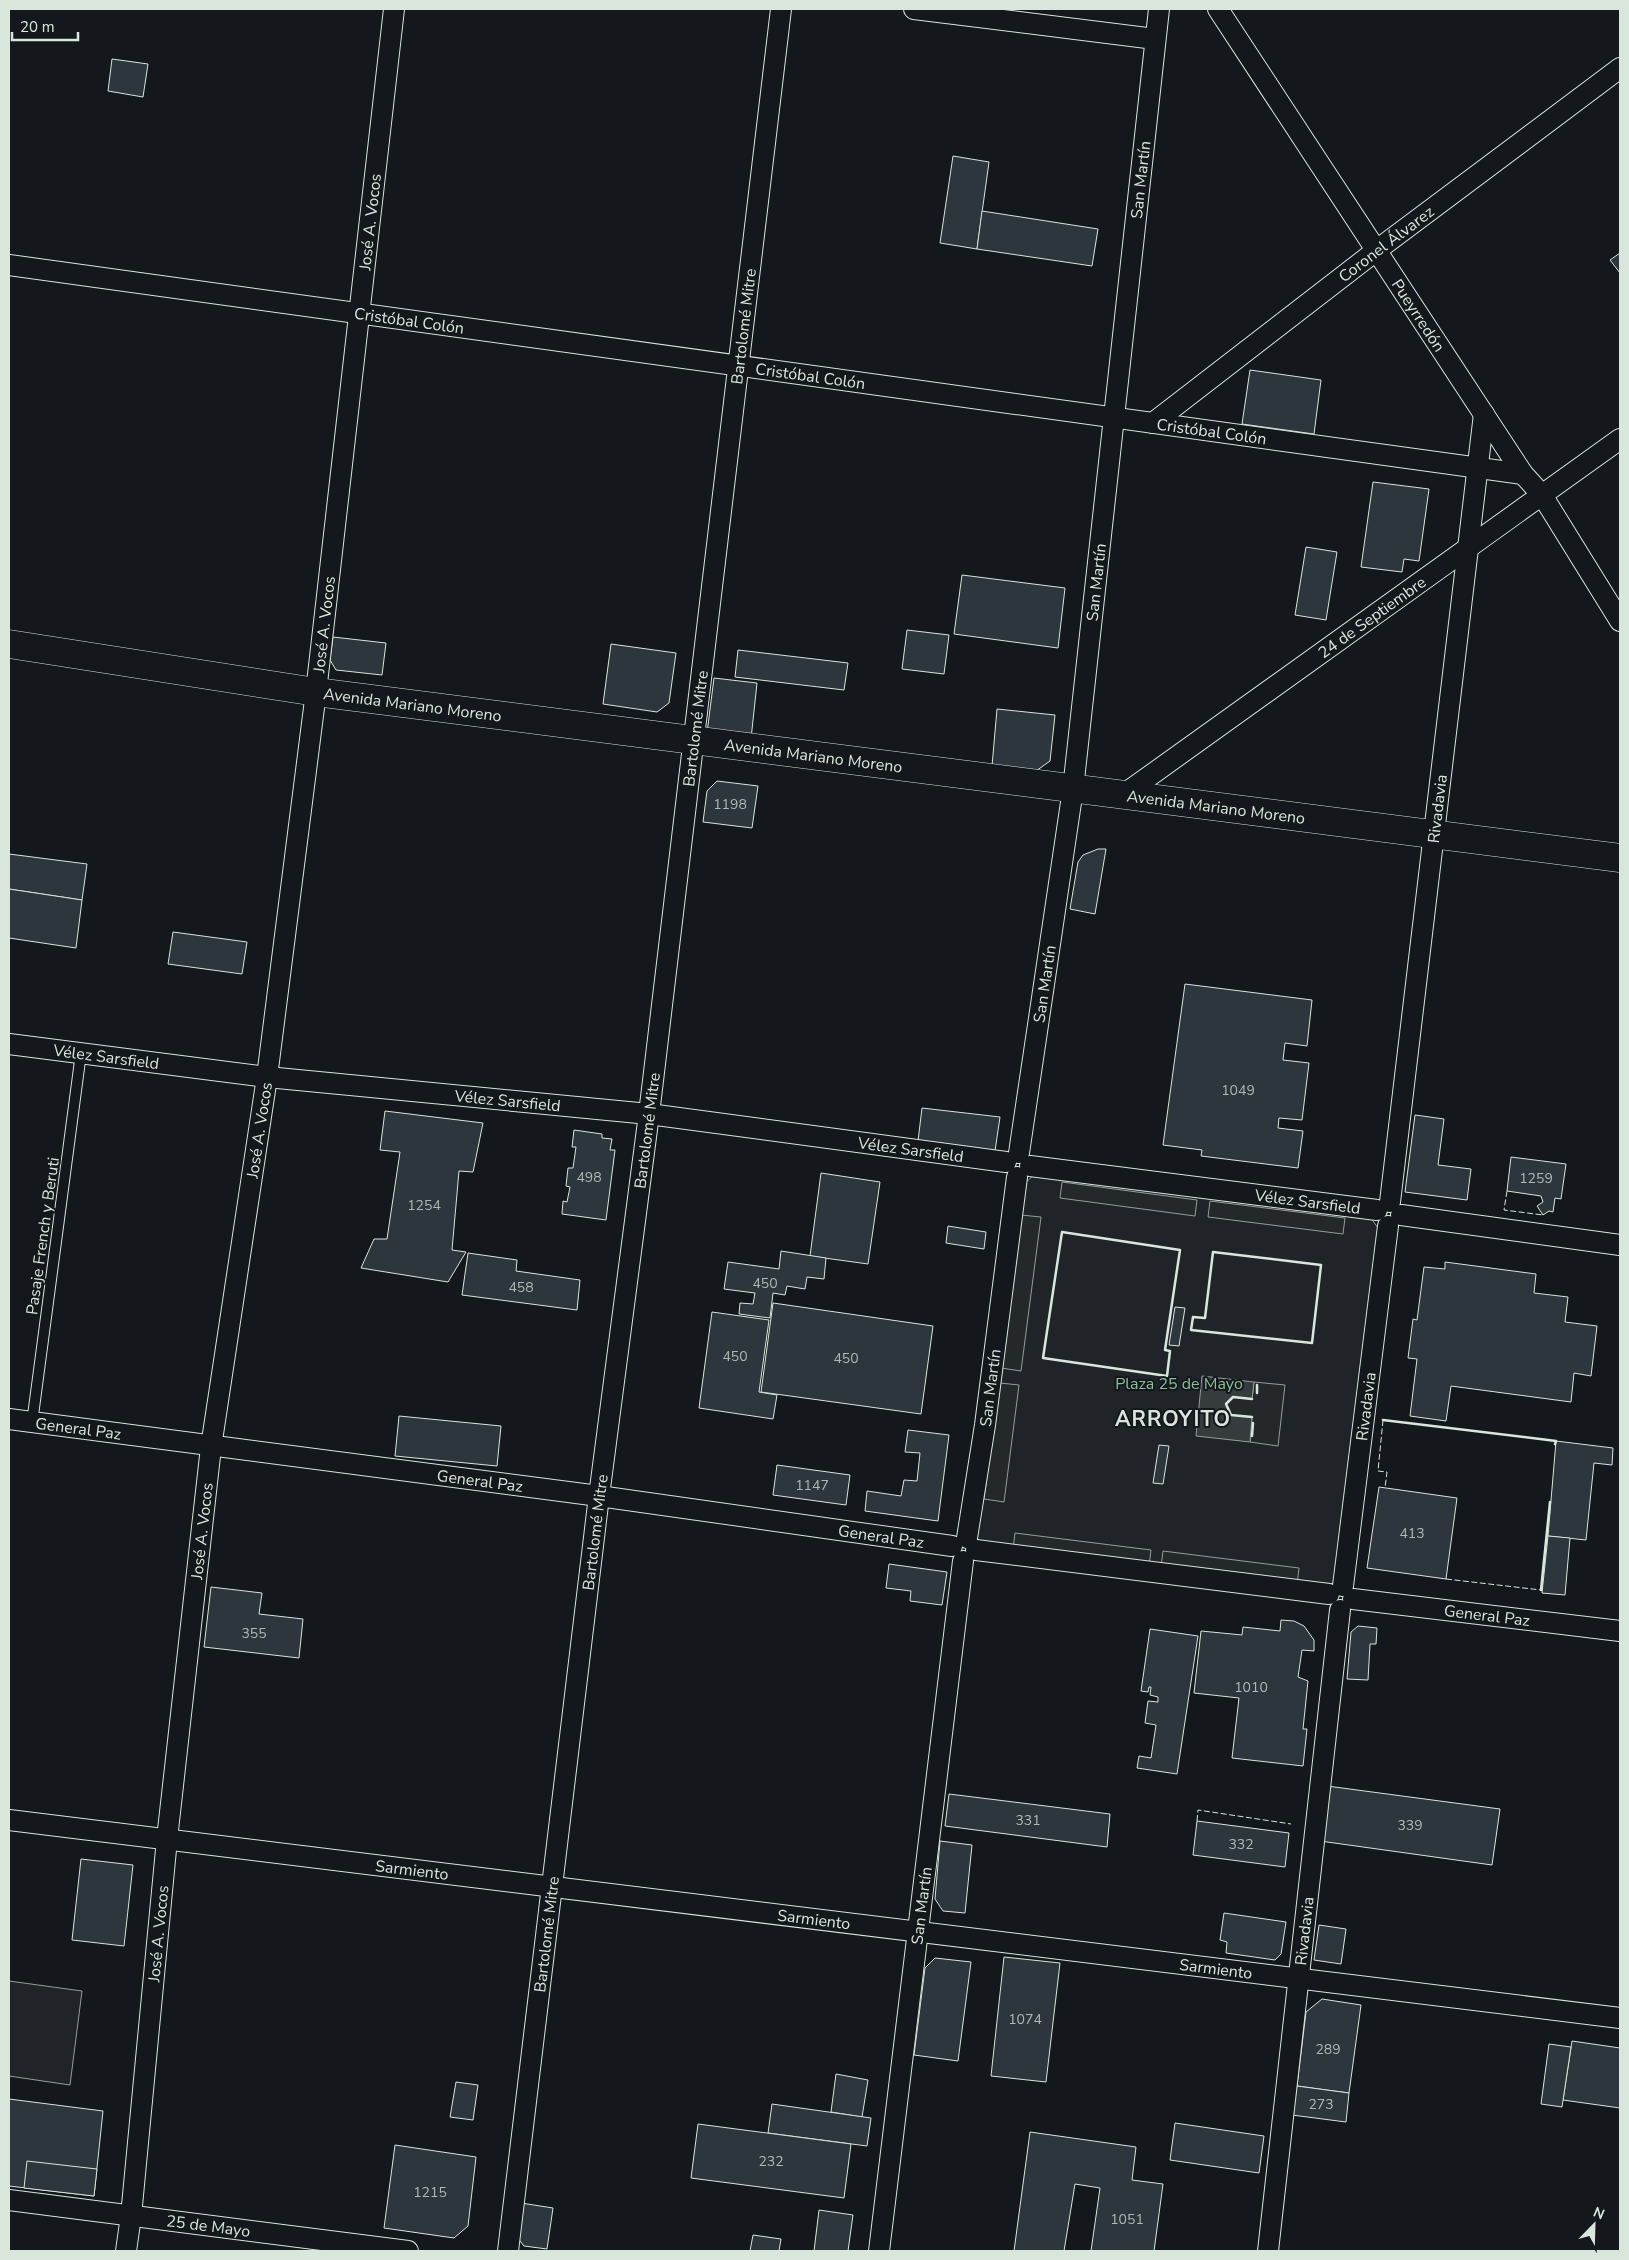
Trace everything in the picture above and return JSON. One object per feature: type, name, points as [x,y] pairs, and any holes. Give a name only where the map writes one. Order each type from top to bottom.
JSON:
[{"type":"main road","name":"Avenida Mariano Moreno","points":[[9,644],[316,692],[693,742],[1620,858]]},
{"type":"street","name":"José A. Vocos","points":[[126,2251],[131,2216],[167,1839],[211,1447],[268,1077],[316,692],[394,9]]},
{"type":"street","name":"Bartolomé Mitre","points":[[508,2251],[554,1887],[599,1496],[649,1114],[780,9]]},
{"type":"street","points":[[914,9],[1155,38]]},
{"type":"street","name":"San Martín","points":[[879,2251],[964,1549],[986,1425],[1018,1164],[1073,789],[1158,9]]},
{"type":"street","name":"Pueyrredón","points":[[1218,9],[1523,474],[1542,495],[1620,621]]},
{"type":"street","name":"Coronel Álvarez","points":[[1153,423],[1377,250],[1620,68]]},
{"type":"street","name":"Cristóbal Colón","points":[[9,265],[1523,474]]},
{"type":"street","name":"Rivadavia","points":[[1268,2251],[1300,1979],[1341,1597],[1435,835],[1484,414]]},
{"type":"street","name":"24 de Septiembre","points":[[1123,795],[1620,439]]},
{"type":"street","name":"Vélez Sarsfield","points":[[9,1044],[268,1077],[649,1114],[1620,1245]]},
{"type":"street","name":"General Paz","points":[[9,1420],[599,1496],[964,1549],[1620,1631]]},
{"type":"street","name":"Sarmiento","points":[[9,1820],[1620,2018]]},
{"type":"street","name":"25 de Mayo","points":[[9,2200],[408,2251]]},
{"type":"lane","name":"Pasaje French y Beruti","points":[[32,1423],[81,1053]]},
{"type":"green space","name":"Plaza 25 de Mayo","points":[[1034,1175],[1371,1218],[1380,1231],[1337,1579],[1327,1588],[980,1545],[974,1535],[1025,1183]]},
{"type":"green space","points":[[9,1981],[82,1991],[70,2085],[9,2076]]},
{"type":"shaded area","points":[[1062,1182],[1197,1200],[1195,1216],[1060,1198]]},
{"type":"shaded area","points":[[1210,1201],[1345,1218],[1343,1234],[1208,1217]]},
{"type":"shaded area","points":[[1021,1215],[1041,1217],[1021,1371],[1001,1368]]},
{"type":"shaded area","points":[[1202,1376],[1254,1382],[1252,1399],[1233,1397],[1226,1404],[1231,1415],[1252,1417],[1250,1442],[1196,1436]]},
{"type":"shaded area","points":[[1254,1382],[1285,1385],[1278,1446],[1250,1442],[1252,1417],[1231,1415],[1226,1408],[1227,1400],[1233,1397],[1252,1399]]},
{"type":"shaded area","points":[[1000,1383],[1019,1385],[1004,1502],[984,1499]]},
{"type":"shaded area","points":[[1015,1533],[1151,1550],[1149,1566],[1013,1549]]},
{"type":"shaded area","points":[[1163,1551],[1299,1568],[1297,1585],[1161,1567]]},
{"type":"building","points":[[112,59],[148,64],[143,97],[108,91]]},
{"type":"building","points":[[953,156],[989,162],[977,249],[940,243]]},
{"type":"building","points":[[982,211],[1098,229],[1092,266],[977,249]]},
{"type":"building","points":[[1620,253],[1620,273],[1610,260]]},
{"type":"building","points":[[1250,370],[1321,380],[1314,434],[1242,424]]},
{"type":"building","points":[[1373,482],[1429,489],[1419,561],[1404,559],[1402,572],[1361,567]]},
{"type":"building","points":[[1306,547],[1337,552],[1326,620],[1295,615]]},
{"type":"building","points":[[962,575],[1065,588],[1058,648],[954,634]]},
{"type":"building","points":[[907,630],[949,635],[944,674],[902,669]]},
{"type":"building","points":[[333,637],[386,643],[382,675],[336,670],[330,660]]},
{"type":"building","points":[[611,644],[676,653],[669,703],[657,712],[603,704]]},
{"type":"building","points":[[738,650],[848,663],[844,690],[735,677]]},
{"type":"building","points":[[714,678],[757,683],[751,739],[707,733]]},
{"type":"building","points":[[997,709],[1055,715],[1050,761],[1036,771],[992,766]]},
{"type":"building","points":[[717,781],[758,786],[752,828],[703,822],[707,791]]},
{"type":"building","points":[[1098,849],[1106,849],[1095,914],[1070,909],[1078,862],[1083,855]]},
{"type":"building","points":[[9,854],[87,864],[82,900],[9,889]]},
{"type":"building","points":[[9,889],[82,900],[76,948],[9,938]]},
{"type":"building","points":[[173,932],[247,942],[242,974],[168,964]]},
{"type":"building","points":[[1185,984],[1312,1000],[1307,1046],[1285,1043],[1283,1060],[1309,1063],[1302,1120],[1279,1118],[1278,1128],[1303,1131],[1298,1168],[1201,1156],[1202,1150],[1163,1145]]},
{"type":"building","points":[[922,1108],[1000,1117],[995,1151],[918,1141]]},
{"type":"building","points":[[385,1111],[483,1123],[473,1172],[459,1171],[452,1250],[466,1252],[448,1282],[361,1268],[374,1239],[387,1239],[400,1152],[380,1150]]},
{"type":"building","points":[[1415,1115],[1444,1119],[1438,1165],[1471,1169],[1467,1200],[1405,1192]]},
{"type":"building","points":[[574,1130],[602,1134],[602,1138],[612,1139],[610,1150],[615,1150],[606,1220],[562,1214],[563,1201],[567,1202],[570,1187],[566,1186],[568,1168],[573,1168],[576,1147],[572,1147]]},
{"type":"building","points":[[1511,1157],[1566,1164],[1561,1199],[1555,1198],[1553,1212],[1549,1211],[1543,1215],[1537,1206],[1543,1202],[1541,1196],[1507,1191]]},
{"type":"building","points":[[821,1173],[880,1182],[868,1264],[810,1256]]},
{"type":"building","points":[[948,1226],[986,1232],[984,1249],[946,1243]]},
{"type":"building","points":[[781,1251],[826,1258],[824,1279],[807,1277],[805,1289],[787,1286],[785,1295],[773,1293],[770,1318],[739,1314],[740,1303],[753,1304],[755,1293],[724,1289],[728,1262],[779,1269]]},
{"type":"building","points":[[468,1253],[517,1260],[516,1271],[580,1280],[577,1310],[462,1295]]},
{"type":"building","points":[[1445,1262],[1536,1274],[1534,1293],[1568,1297],[1565,1322],[1597,1326],[1591,1376],[1574,1373],[1571,1402],[1451,1386],[1446,1421],[1410,1416],[1417,1359],[1408,1358],[1413,1319],[1417,1320],[1424,1267],[1445,1269]]},
{"type":"building","points":[[773,1303],[933,1326],[921,1414],[761,1392]]},
{"type":"building","points":[[1175,1307],[1185,1308],[1179,1346],[1169,1345]]},
{"type":"building","points":[[712,1312],[769,1320],[759,1392],[777,1395],[773,1419],[699,1408]]},
{"type":"building","points":[[399,1416],[501,1426],[497,1466],[395,1456]]},
{"type":"building","points":[[908,1430],[949,1435],[938,1521],[865,1511],[867,1491],[901,1496],[904,1480],[917,1481],[920,1453],[905,1452]]},
{"type":"building","points":[[1556,1441],[1613,1448],[1612,1465],[1594,1463],[1586,1540],[1548,1536]]},
{"type":"building","points":[[1159,1445],[1169,1446],[1163,1484],[1153,1483]]},
{"type":"building","points":[[777,1465],[850,1475],[846,1505],[773,1495]]},
{"type":"building","points":[[1379,1487],[1457,1498],[1446,1579],[1367,1568]]},
{"type":"building","points":[[1548,1536],[1570,1538],[1565,1595],[1542,1593]]},
{"type":"building","points":[[889,1564],[947,1572],[942,1605],[910,1601],[911,1591],[886,1588]]},
{"type":"building","points":[[211,1587],[262,1593],[259,1614],[303,1619],[299,1658],[204,1647]]},
{"type":"building","points":[[1281,1620],[1294,1621],[1304,1626],[1314,1640],[1314,1651],[1302,1650],[1298,1677],[1308,1681],[1303,1729],[1307,1729],[1303,1766],[1232,1758],[1239,1698],[1194,1693],[1201,1631],[1242,1635],[1243,1627],[1280,1631]]},
{"type":"building","points":[[1358,1626],[1377,1628],[1376,1644],[1370,1644],[1368,1680],[1347,1679],[1351,1632]]},
{"type":"building","points":[[1150,1629],[1198,1636],[1177,1774],[1137,1768],[1139,1756],[1151,1758],[1156,1725],[1145,1723],[1148,1701],[1158,1702],[1158,1697],[1150,1695],[1151,1687],[1149,1687],[1148,1692],[1141,1691]]},
{"type":"building","points":[[1327,1786],[1500,1809],[1492,1865],[1320,1841]]},
{"type":"building","points":[[949,1794],[1110,1814],[1107,1847],[945,1826]]},
{"type":"building","points":[[1197,1821],[1289,1833],[1285,1867],[1193,1855]]},
{"type":"building","points":[[940,1841],[972,1845],[965,1913],[943,1911],[935,1899]]},
{"type":"building","points":[[81,1859],[133,1865],[124,1946],[72,1940]]},
{"type":"building","points":[[1224,1913],[1286,1922],[1281,1954],[1275,1960],[1226,1953],[1227,1942],[1220,1940]]},
{"type":"building","points":[[1319,1925],[1346,1929],[1341,1964],[1314,1960]]},
{"type":"building","points":[[1004,1957],[1060,1963],[1046,2082],[991,2076]]},
{"type":"building","points":[[935,1958],[971,1962],[958,2061],[914,2055],[925,1968]]},
{"type":"building","points":[[1322,1999],[1361,2005],[1349,2093],[1297,2086],[1306,2012]]},
{"type":"building","points":[[1572,2041],[1620,2048],[1620,2108],[1563,2100]]},
{"type":"building","points":[[1549,2044],[1571,2047],[1562,2107],[1541,2104]]},
{"type":"building","points":[[836,2074],[868,2080],[862,2117],[831,2112]]},
{"type":"building","points":[[456,2082],[478,2085],[473,2120],[450,2117]]},
{"type":"building","points":[[1297,2086],[1349,2093],[1346,2122],[1292,2115]]},
{"type":"building","points":[[9,2099],[103,2111],[94,2196],[9,2186]]},
{"type":"building","points":[[772,2104],[871,2118],[867,2146],[768,2133]]},
{"type":"building","points":[[1175,2123],[1264,2136],[1259,2173],[1170,2160]]},
{"type":"building","points":[[698,2124],[851,2144],[844,2198],[691,2178]]},
{"type":"building","points":[[1030,2132],[1136,2147],[1132,2180],[1163,2184],[1154,2251],[1091,2251],[1100,2188],[1075,2184],[1064,2251],[1014,2251]]},
{"type":"building","points":[[395,2145],[476,2157],[468,2226],[454,2238],[384,2228]]},
{"type":"building","points":[[27,2161],[97,2169],[94,2196],[24,2188]]},
{"type":"building","points":[[521,2203],[553,2208],[547,2249],[524,2246],[516,2236]]},
{"type":"building","points":[[819,2210],[853,2215],[848,2251],[814,2251]]},
{"type":"building","points":[[753,2235],[781,2239],[779,2251],[750,2251]]},
{"type":"fence","points":[[1507,1191],[1504,1210],[1543,1215]]},
{"type":"fence","points":[[1383,1420],[1378,1471],[1387,1472],[1385,1488]]},
{"type":"fence","points":[[1446,1579],[1541,1590]]},
{"type":"fence","points":[[1197,1821],[1198,1810],[1291,1824]]},
{"type":"wall","points":[[1062,1232],[1180,1250],[1165,1350],[1170,1351],[1167,1376],[1043,1358],[1062,1232]]},
{"type":"wall","points":[[1213,1252],[1321,1265],[1312,1343],[1191,1330],[1193,1317],[1205,1318],[1213,1252]]},
{"type":"wall","points":[[1257,1385],[1257,1393]]},
{"type":"wall","points":[[1252,1399],[1233,1397],[1226,1404],[1231,1415],[1252,1417]]},
{"type":"wall","points":[[1383,1420],[1556,1441],[1555,1444]]},
{"type":"wall","points":[[1252,1436],[1253,1423]]},
{"type":"wall","points":[[1541,1590],[1550,1502]]},
{"type":"district","name":"ARROYITO","points":[[1173,1419]]}]
